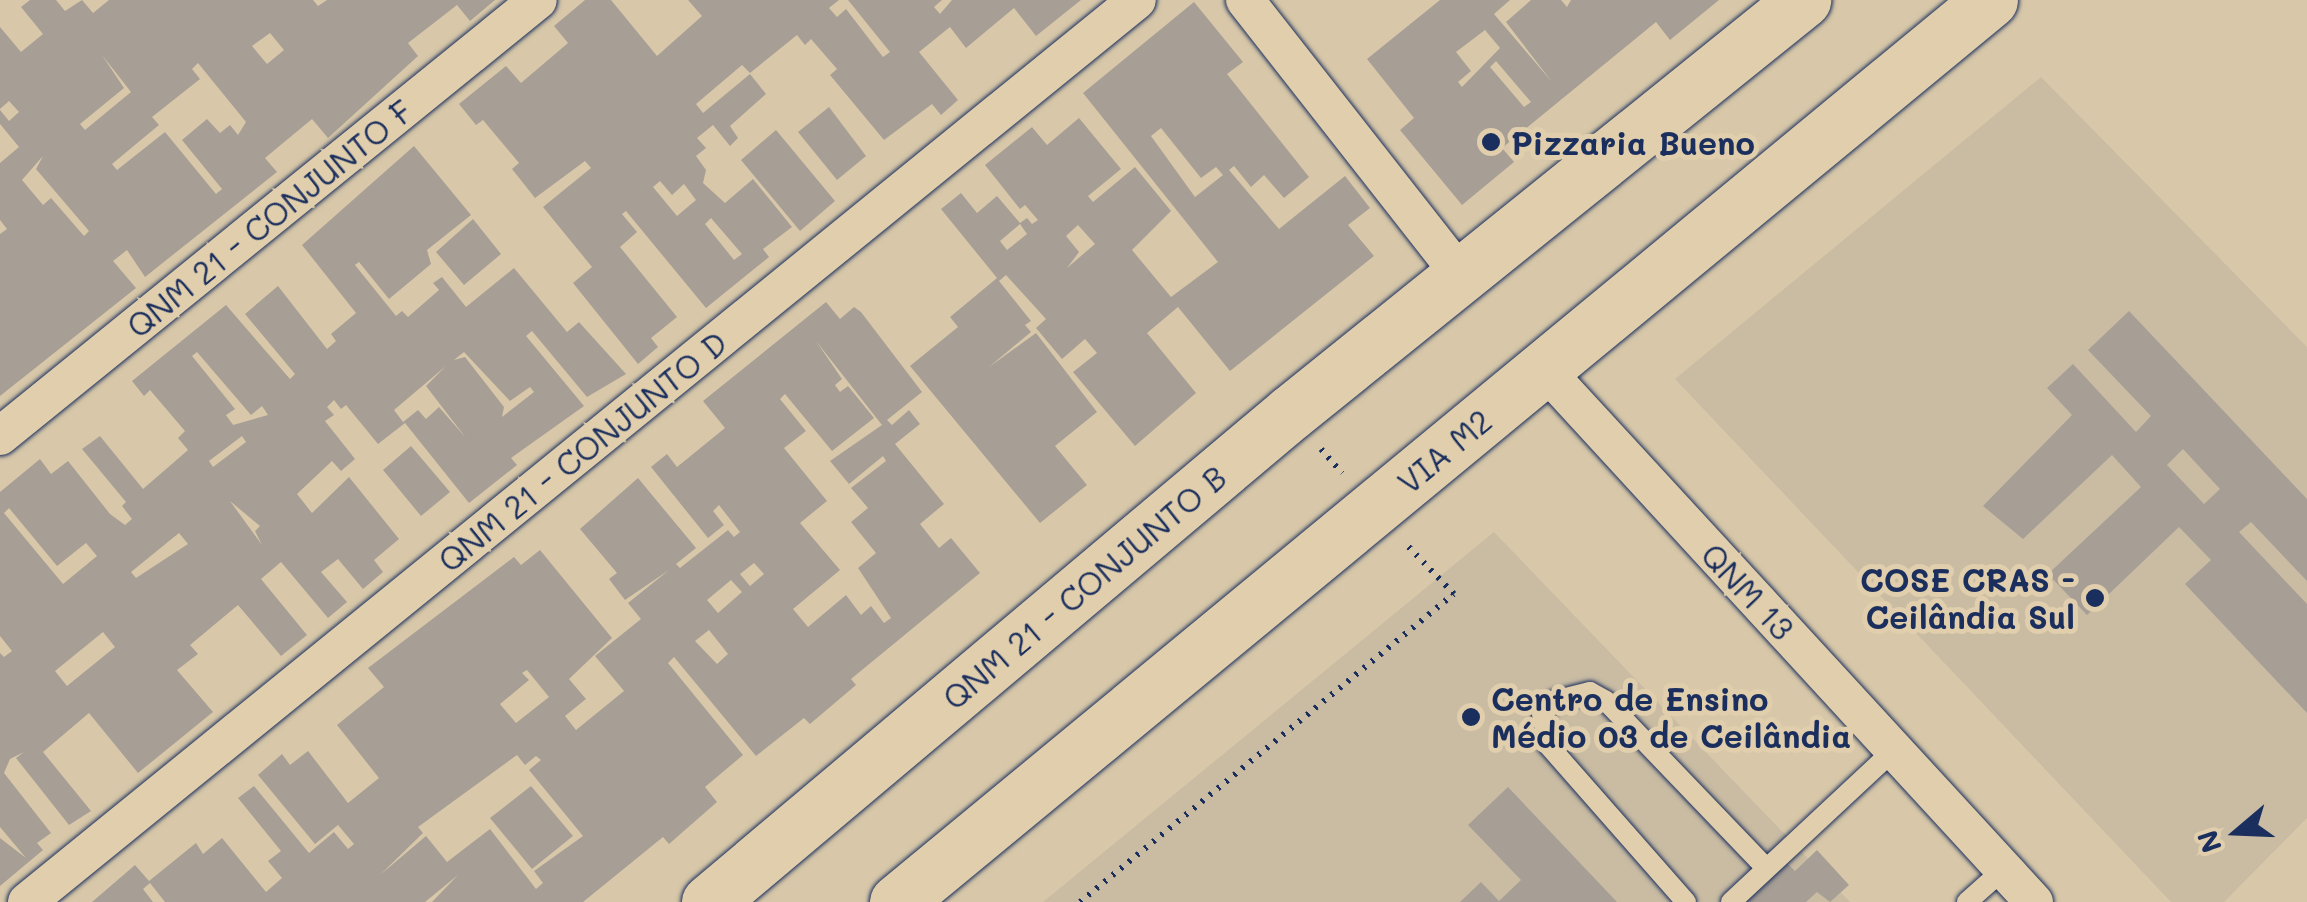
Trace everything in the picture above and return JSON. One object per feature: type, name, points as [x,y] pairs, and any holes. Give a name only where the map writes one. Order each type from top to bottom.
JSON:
[{"type":"main road","name":"QNM 21 - CONJUNTO B","points":[[709,902],[1290,414],[1803,0]]},
{"type":"main road","name":"VIA M2","points":[[898,902],[1990,0]]},
{"type":"street","name":"QNM 21 - CONJUNTO F","points":[[0,436],[538,0]]},
{"type":"street","name":"QNM 21 - CONJUNTO D","points":[[27,902],[1138,0]]},
{"type":"street","points":[[1245,0],[1463,278]]},
{"type":"street","name":"QNM 13","points":[[1544,368],[2034,902]]},
{"type":"lane","points":[[1686,902],[1547,744],[1542,714],[1554,701],[1590,692],[1606,701],[1766,868]]},
{"type":"lane","points":[[1731,902],[1894,750]]},
{"type":"lane","points":[[1966,902],[2004,869]]},
{"type":"path","points":[[1080,902],[1454,594],[1373,510],[1290,414]]},
{"type":"shaded area","name":"COSE CRAS - Ceilândia Sul","points":[[2041,77],[2307,347],[2307,818],[2224,902],[2171,902],[1675,379]]},
{"type":"shaded area","name":"Centro de Ensino Médio 03 de Ceilândia","points":[[1494,532],[1850,902],[1043,902]]},
{"type":"building","points":[[30,0],[56,0],[65,11],[82,0],[93,13],[109,0],[313,0],[318,6],[327,0],[495,0],[470,21],[457,5],[408,43],[418,56],[328,138],[312,119],[265,158],[277,172],[145,277],[127,250],[113,261],[136,288],[0,396],[0,234],[7,229],[0,220],[0,163],[19,147],[0,124],[0,110],[9,121],[19,112],[9,101],[0,109],[0,27],[21,52],[43,34],[21,7]],"holes":[[[270,33],[284,50],[267,64],[252,46]],[[102,55],[131,92],[85,130],[80,124],[124,88]],[[198,63],[246,122],[238,135],[230,125],[220,133],[207,119],[182,140],[222,189],[216,194],[165,132],[117,170],[112,164],[159,125],[152,117],[200,79],[192,69]],[[43,156],[36,169],[89,231],[84,236],[51,198],[43,205],[22,180]]]},
{"type":"building","points":[[585,0],[611,0],[657,56],[702,16],[688,0],[839,0],[829,8],[837,17],[846,9],[883,57],[890,52],[848,0],[942,0],[934,7],[940,14],[952,0],[1081,0],[1036,36],[1014,8],[966,48],[950,27],[919,52],[958,100],[941,115],[932,104],[884,140],[830,75],[837,69],[811,39],[805,45],[797,35],[750,73],[742,65],[696,104],[703,113],[750,74],[766,94],[730,126],[738,138],[730,146],[713,125],[697,138],[706,148],[696,156],[706,170],[703,183],[725,203],[753,179],[792,227],[763,249],[769,257],[706,308],[626,211],[622,214],[637,232],[620,247],[677,317],[651,338],[658,347],[638,364],[573,283],[592,267],[543,207],[591,168],[585,161],[535,198],[512,169],[519,163],[483,120],[476,125],[459,104],[506,66],[521,83],[568,43],[554,26]],"holes":[[[660,181],[672,195],[684,184],[696,200],[677,216],[653,187]],[[711,218],[742,254],[734,260],[705,224]]]},
{"type":"building","points":[[1440,0],[1510,0],[1494,14],[1552,82],[1506,22],[1531,0],[1561,0],[1567,7],[1571,0],[1719,0],[1670,40],[1656,22],[1502,148],[1514,162],[1462,205],[1400,130],[1414,118],[1367,59]],"holes":[[[1485,30],[1500,48],[1462,87],[1458,82],[1471,71],[1456,52]],[[1496,61],[1531,102],[1524,107],[1490,67]]]},
{"type":"building","points":[[1194,2],[1243,62],[1227,74],[1309,177],[1284,198],[1264,175],[1251,187],[1234,166],[1229,170],[1279,229],[1345,176],[1370,208],[1348,225],[1374,256],[1230,371],[1178,307],[1147,333],[1196,393],[1135,446],[1073,372],[1097,353],[1085,339],[1062,359],[1036,328],[1046,319],[1006,275],[999,281],[1031,321],[1025,325],[1031,332],[989,367],[1036,333],[1097,412],[1055,446],[1087,485],[1040,523],[910,366],[958,327],[950,317],[997,278],[941,209],[961,193],[977,213],[997,196],[1020,223],[1027,218],[1032,224],[1038,220],[1025,205],[1020,209],[985,165],[1032,127],[1047,145],[1079,118],[1121,169],[1088,196],[1093,202],[1135,167],[1171,211],[1132,250],[1171,297],[1218,262],[1083,93]],"holes":[[[1161,128],[1201,178],[1216,167],[1223,175],[1195,197],[1151,136]],[[1020,224],[1027,234],[1007,250],[1000,241]],[[1078,225],[1095,244],[1067,268],[1079,252],[1066,236]]]},
{"type":"building","points":[[829,107],[866,156],[837,180],[798,132]]},
{"type":"building","points":[[776,130],[835,201],[800,231],[741,160]]},
{"type":"building","points":[[414,146],[471,215],[427,250],[431,264],[389,299],[359,262],[355,265],[396,316],[402,311],[408,317],[439,290],[433,283],[442,277],[466,307],[514,268],[567,332],[579,322],[626,374],[587,397],[532,331],[526,336],[584,406],[511,458],[517,465],[469,503],[405,423],[378,444],[346,405],[341,409],[334,400],[327,407],[334,415],[325,421],[355,459],[341,471],[332,461],[297,494],[312,513],[349,477],[399,539],[374,560],[383,572],[363,589],[338,559],[321,572],[347,602],[328,618],[281,562],[261,579],[307,635],[281,656],[238,605],[190,645],[198,654],[177,670],[213,712],[138,773],[89,713],[43,752],[91,811],[69,825],[16,758],[24,752],[10,759],[4,773],[51,833],[37,843],[43,850],[0,886],[0,838],[26,858],[0,827],[0,653],[4,657],[12,651],[0,636],[0,492],[40,459],[51,474],[68,461],[110,514],[125,525],[132,519],[122,506],[126,502],[82,449],[100,436],[143,489],[188,450],[178,438],[185,431],[150,390],[144,396],[132,381],[226,305],[290,379],[295,374],[245,314],[278,286],[327,349],[336,341],[331,334],[356,313],[302,245]],"holes":[[[197,352],[251,415],[262,406],[268,415],[233,425],[226,415],[235,409],[192,356]],[[464,352],[510,401],[530,387],[534,392],[502,417],[504,407],[465,357],[454,360]],[[446,366],[426,386],[466,438],[439,407],[426,419],[418,410],[403,422],[394,410]],[[242,436],[246,442],[213,467],[209,461]],[[230,501],[260,526],[255,531],[262,545]],[[9,508],[57,566],[86,543],[97,556],[63,584],[4,513]],[[179,533],[188,544],[136,578],[131,572]],[[103,632],[115,647],[67,686],[55,671]]]},
{"type":"building","points":[[473,219],[501,254],[464,285],[436,252]]},
{"type":"building","points":[[826,302],[840,319],[854,307],[922,392],[887,420],[892,425],[909,410],[920,424],[895,444],[944,504],[920,524],[939,548],[951,538],[980,573],[851,679],[856,685],[810,724],[804,718],[756,756],[674,657],[668,663],[743,755],[705,787],[717,802],[669,844],[663,837],[583,902],[432,902],[458,875],[425,902],[165,902],[150,883],[143,889],[153,902],[92,902],[135,865],[149,881],[196,843],[203,854],[222,838],[266,892],[282,878],[268,861],[281,851],[238,798],[254,786],[309,853],[334,832],[348,849],[354,844],[338,825],[315,844],[258,775],[282,754],[290,765],[308,751],[348,803],[379,778],[337,725],[384,687],[368,668],[514,557],[521,565],[540,550],[612,638],[569,679],[586,699],[565,716],[576,730],[624,691],[595,656],[641,619],[628,603],[669,570],[625,600],[609,579],[617,573],[580,529],[638,478],[696,548],[676,564],[680,568],[728,530],[734,537],[740,532],[719,505],[713,511],[724,525],[708,538],[651,467],[667,454],[677,467],[725,428],[703,401]],"holes":[[[816,341],[882,425],[830,461],[849,484],[883,456],[886,461],[851,488],[868,508],[851,522],[876,553],[858,568],[891,618],[884,623],[871,606],[861,615],[846,595],[808,627],[793,609],[840,570],[800,523],[827,501],[784,448],[806,431],[780,399],[785,394],[832,451],[874,418],[848,386],[840,392],[835,385],[842,379]],[[754,563],[764,574],[750,586],[740,574]],[[731,580],[742,592],[718,613],[707,600]],[[709,630],[728,654],[717,664],[695,641]],[[527,670],[549,697],[516,723],[500,704],[529,680],[522,673]],[[517,755],[525,765],[536,756],[541,760],[529,770],[583,836],[534,871],[543,883],[536,889],[490,829],[447,862],[426,836],[380,875],[423,833],[418,827]]]},
{"type":"building","points":[[2129,311],[2307,499],[2307,581],[2251,522],[2239,532],[2307,604],[2307,713],[2185,584],[2211,560],[2179,527],[2087,615],[2048,574],[2141,487],[2112,455],[2023,539],[1983,506],[2072,415],[2047,388],[2073,364],[2136,432],[2151,416],[2088,350]],"holes":[[[2183,449],[2220,489],[2204,504],[2167,465]]]},
{"type":"building","points":[[411,446],[450,492],[421,516],[383,470]]},
{"type":"building","points":[[531,786],[573,836],[532,869],[490,818]]},
{"type":"building","points":[[1508,787],[1617,902],[1460,902],[1481,882],[1499,901],[1521,880],[1468,825]]},
{"type":"building","points":[[1817,850],[1849,885],[1830,902],[1817,892],[1806,902],[1728,902],[1785,861],[1795,871]]},
{"type":"place","name":"Pizzaria Bueno","points":[[1491,142]]},
{"type":"place","name":"COSE CRAS - Ceilândia Sul","points":[[2095,598]]},
{"type":"place","name":"Centro de Ensino Médio 03 de Ceilândia","points":[[1471,717]]}]
